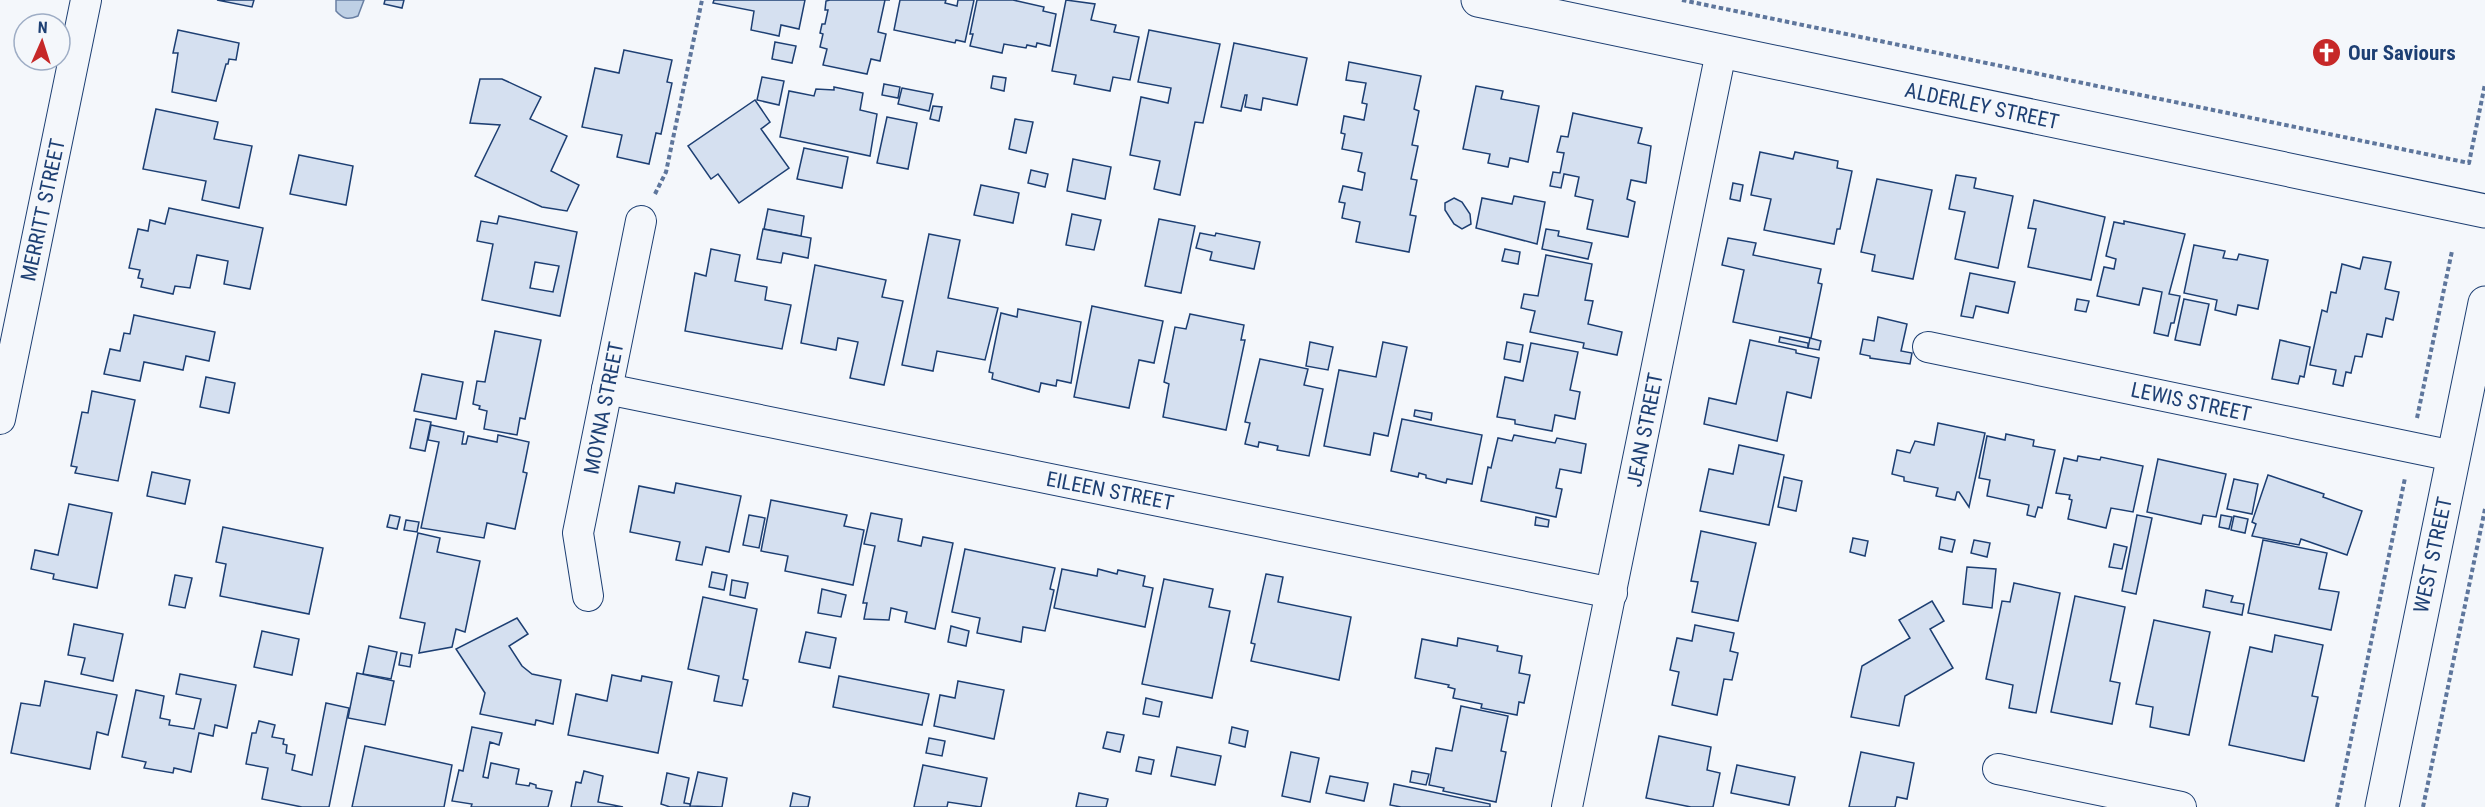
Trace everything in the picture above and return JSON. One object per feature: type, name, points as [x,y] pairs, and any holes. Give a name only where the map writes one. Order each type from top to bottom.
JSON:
[{"type":"street","name":"MERRITT STREET","points":[[0,419],[86,0]]},
{"type":"street","name":"ALDERLEY STREET","points":[[1478,0],[1525,5],[1721,52],[2485,211]]},
{"type":"street","name":"JEAN STREET","points":[[1568,807],[1721,52]]},
{"type":"street","name":"MOYNA STREET","points":[[588,596],[578,533],[641,221]]},
{"type":"street","name":"WEST STREET","points":[[2382,807],[2485,303]]},
{"type":"street","name":"LEWIS STREET","points":[[1928,347],[2453,456]]},
{"type":"street","name":"EILEEN STREET","points":[[607,389],[1612,592]]},
{"type":"street","points":[[1998,769],[2181,807]]},
{"type":"path","points":[[641,221],[666,172],[702,0]]},
{"type":"path","points":[[1682,0],[2469,162],[2485,84]]},
{"type":"path","points":[[2337,807],[2452,251]]},
{"type":"path","points":[[2422,807],[2485,509]]},
{"type":"water","points":[[336,0],[364,0],[358,16],[348,18],[336,11]]},
{"type":"building","points":[[217,0],[254,0],[252,7]]},
{"type":"building","points":[[385,0],[404,0],[402,8],[384,4]]},
{"type":"building","points":[[714,0],[805,0],[799,29],[781,25],[779,36],[751,30],[754,11],[713,3]]},
{"type":"building","points":[[885,0],[878,32],[886,34],[880,61],[871,59],[867,74],[823,65],[827,49],[820,47],[823,34],[820,33],[828,10],[825,10],[826,1]]},
{"type":"building","points":[[900,0],[946,0],[945,3],[957,6],[958,0],[974,0],[965,42],[956,40],[955,43],[894,30]]},
{"type":"building","points":[[977,0],[1013,0],[1044,7],[1043,11],[1056,14],[1050,46],[1037,43],[1036,47],[1027,45],[1026,48],[1004,44],[1002,53],[970,46],[973,34],[970,34]]},
{"type":"building","points":[[1066,0],[1095,4],[1091,20],[1116,25],[1114,32],[1139,37],[1130,80],[1113,77],[1110,91],[1074,84],[1076,75],[1052,71]]},
{"type":"building","points":[[178,30],[239,43],[236,60],[229,59],[226,64],[216,101],[172,92],[178,53],[173,53]]},
{"type":"building","points":[[1149,30],[1220,44],[1203,123],[1195,122],[1180,195],[1154,189],[1160,161],[1130,155],[1141,97],[1168,103],[1171,88],[1138,82]]},
{"type":"building","points":[[775,42],[796,46],[792,63],[772,59]]},
{"type":"building","points":[[1234,43],[1307,58],[1297,105],[1263,98],[1261,110],[1245,107],[1247,95],[1245,95],[1241,111],[1221,107]]},
{"type":"building","points":[[624,50],[672,60],[667,82],[672,83],[661,134],[656,133],[649,164],[617,157],[622,135],[582,127],[595,68],[619,73]]},
{"type":"building","points":[[1349,62],[1421,76],[1414,109],[1419,111],[1412,145],[1418,146],[1411,179],[1417,180],[1410,215],[1416,216],[1409,252],[1356,242],[1360,222],[1342,218],[1345,203],[1339,202],[1343,186],[1362,190],[1365,173],[1358,171],[1362,153],[1342,149],[1345,134],[1341,133],[1344,116],[1364,120],[1367,104],[1362,103],[1366,83],[1346,80]]},
{"type":"building","points":[[993,76],[1006,78],[1004,91],[991,88]]},
{"type":"building","points":[[762,77],[784,81],[779,105],[757,100]]},
{"type":"building","points":[[480,79],[502,79],[541,97],[530,119],[567,136],[551,171],[579,185],[567,211],[542,207],[475,176],[500,125],[470,123]]},
{"type":"building","points":[[884,84],[900,87],[898,98],[882,95]]},
{"type":"building","points":[[1476,86],[1503,91],[1501,99],[1539,106],[1528,162],[1510,158],[1508,167],[1488,163],[1490,154],[1463,149]]},
{"type":"building","points":[[834,87],[863,93],[860,110],[877,114],[870,156],[780,137],[789,91],[814,96],[816,89],[834,90]]},
{"type":"building","points":[[902,88],[933,94],[929,111],[898,104]]},
{"type":"building","points":[[755,100],[770,122],[761,129],[789,168],[739,203],[718,174],[711,179],[688,146]]},
{"type":"building","points":[[933,106],[942,107],[939,121],[930,119]]},
{"type":"building","points":[[156,109],[218,122],[214,139],[252,146],[239,208],[202,200],[206,181],[143,169]]},
{"type":"building","points":[[1573,113],[1642,128],[1638,143],[1651,146],[1646,183],[1631,180],[1627,199],[1635,202],[1628,237],[1587,229],[1593,200],[1575,196],[1579,177],[1564,174],[1561,188],[1550,186],[1553,172],[1560,173],[1564,153],[1557,152],[1561,136],[1568,137]]},
{"type":"building","points":[[887,117],[917,123],[908,169],[877,163]]},
{"type":"building","points":[[1015,119],[1033,122],[1026,153],[1009,149]]},
{"type":"building","points":[[804,148],[848,157],[842,188],[797,179]]},
{"type":"building","points":[[1760,152],[1793,159],[1795,152],[1838,161],[1837,168],[1852,171],[1840,229],[1837,229],[1834,244],[1764,230],[1771,199],[1751,195]]},
{"type":"building","points":[[299,155],[353,166],[346,205],[290,194]]},
{"type":"building","points":[[1073,159],[1111,167],[1105,199],[1067,191]]},
{"type":"building","points":[[1031,170],[1048,174],[1045,187],[1028,183]]},
{"type":"building","points":[[1956,175],[1976,178],[1974,188],[2013,196],[1998,268],[1955,259],[1965,212],[1949,209]]},
{"type":"building","points":[[1877,179],[1932,190],[1913,279],[1872,271],[1875,255],[1861,252]]},
{"type":"building","points":[[1733,183],[1743,185],[1740,201],[1730,199]]},
{"type":"building","points":[[981,185],[1019,193],[1013,223],[974,215]]},
{"type":"building","points":[[1514,196],[1545,202],[1537,244],[1476,228],[1482,198],[1512,204]]},
{"type":"building","points":[[1454,198],[1462,202],[1470,214],[1471,224],[1462,229],[1454,224],[1445,210],[1445,203]]},
{"type":"building","points":[[2034,200],[2105,217],[2091,280],[2028,267],[2036,229],[2028,228]]},
{"type":"building","points":[[169,208],[263,228],[250,289],[224,284],[228,261],[197,255],[190,288],[175,286],[173,294],[141,287],[143,279],[138,278],[140,270],[129,268],[138,229],[148,231],[150,220],[165,224]]},
{"type":"building","points":[[768,209],[804,216],[801,236],[764,229]]},
{"type":"building","points":[[1072,214],[1101,220],[1094,250],[1066,245]]},
{"type":"building","points":[[499,216],[577,232],[560,316],[482,300],[493,244],[477,241],[481,221],[497,224]],"holes":[[[535,262],[559,266],[553,292],[530,288]]]},
{"type":"building","points":[[1159,219],[1195,226],[1181,293],[1145,286]]},
{"type":"building","points":[[2124,221],[2185,234],[2169,294],[2180,296],[2174,323],[2171,323],[2168,336],[2154,333],[2162,292],[2143,288],[2139,305],[2097,296],[2104,267],[2114,269],[2116,259],[2106,256],[2114,222],[2124,224]]},
{"type":"building","points":[[763,229],[811,238],[808,258],[783,253],[781,263],[757,259]]},
{"type":"building","points":[[1546,229],[1559,231],[1558,236],[1592,243],[1588,259],[1542,249]]},
{"type":"building","points":[[1200,233],[1215,236],[1216,233],[1260,242],[1254,269],[1210,260],[1212,252],[1196,248]]},
{"type":"building","points":[[929,234],[960,240],[948,298],[998,308],[985,360],[937,351],[933,371],[902,365]]},
{"type":"building","points":[[1728,238],[1756,243],[1753,255],[1821,269],[1818,283],[1822,284],[1811,338],[1733,322],[1744,270],[1722,265]]},
{"type":"building","points":[[2194,245],[2225,251],[2223,258],[2237,260],[2239,254],[2268,260],[2258,309],[2238,305],[2236,315],[2215,310],[2217,300],[2184,293]]},
{"type":"building","points":[[711,249],[740,255],[735,281],[767,287],[765,300],[791,305],[782,349],[685,331],[695,273],[706,276]]},
{"type":"building","points":[[1505,249],[1520,252],[1518,264],[1502,261]]},
{"type":"building","points":[[1546,255],[1592,264],[1585,300],[1593,301],[1588,324],[1622,332],[1617,355],[1583,348],[1584,343],[1530,332],[1535,311],[1521,308],[1524,294],[1538,296]]},
{"type":"building","points":[[2363,257],[2391,262],[2385,289],[2399,292],[2393,320],[2386,318],[2382,337],[2367,334],[2362,357],[2355,356],[2351,373],[2346,372],[2343,386],[2333,384],[2336,370],[2310,365],[2322,310],[2327,312],[2331,292],[2336,293],[2342,264],[2360,269]]},
{"type":"building","points":[[815,265],[886,280],[882,297],[903,301],[884,385],[850,378],[858,342],[838,338],[836,350],[801,343]]},
{"type":"building","points":[[1970,273],[2015,282],[2008,313],[1976,306],[1973,318],[1961,316]]},
{"type":"building","points":[[2077,299],[2089,301],[2086,312],[2075,310]]},
{"type":"building","points":[[2184,299],[2209,304],[2200,345],[2175,340]]},
{"type":"building","points":[[1092,306],[1163,321],[1154,363],[1139,360],[1129,408],[1074,397]]},
{"type":"building","points":[[1018,309],[1081,322],[1071,383],[1057,380],[1056,386],[1041,383],[1039,392],[992,379],[993,373],[989,372],[1001,313],[1017,317]]},
{"type":"building","points":[[1190,314],[1244,325],[1241,340],[1245,340],[1226,430],[1163,417],[1169,384],[1164,382],[1175,327],[1186,329]]},
{"type":"building","points":[[134,315],[215,332],[209,361],[186,356],[183,370],[144,362],[140,381],[104,374],[110,349],[120,351],[124,333],[130,334]]},
{"type":"building","points":[[1878,317],[1907,324],[1901,351],[1912,353],[1910,364],[1870,358],[1870,356],[1860,354],[1863,339],[1874,341]]},
{"type":"building","points":[[495,331],[541,340],[525,419],[520,418],[517,435],[484,429],[487,411],[473,404],[477,381],[485,382]]},
{"type":"building","points":[[1780,337],[1808,343],[1808,348],[1779,342]]},
{"type":"building","points":[[1810,338],[1821,341],[1819,350],[1808,348]]},
{"type":"building","points":[[1750,340],[1796,350],[1796,353],[1819,358],[1811,398],[1787,392],[1777,441],[1704,424],[1709,398],[1736,404]]},
{"type":"building","points":[[2280,340],[2310,347],[2304,377],[2300,376],[2298,384],[2272,379]]},
{"type":"building","points":[[1310,342],[1333,347],[1328,370],[1306,366]]},
{"type":"building","points":[[1383,342],[1407,347],[1388,436],[1374,433],[1370,455],[1324,446],[1339,370],[1376,377]]},
{"type":"building","points":[[1507,342],[1523,345],[1520,362],[1504,359]]},
{"type":"building","points":[[1531,343],[1578,352],[1570,390],[1580,392],[1575,419],[1555,415],[1552,431],[1515,424],[1515,420],[1497,417],[1505,377],[1523,381]]},
{"type":"building","points":[[1260,359],[1308,369],[1304,385],[1323,389],[1309,456],[1277,450],[1278,446],[1259,442],[1258,447],[1245,444],[1250,423],[1245,422]]},
{"type":"building","points":[[422,374],[463,382],[456,419],[414,411]]},
{"type":"building","points":[[206,377],[235,383],[229,413],[200,407]]},
{"type":"building","points":[[92,391],[135,400],[118,481],[75,473],[77,467],[71,466],[82,412],[88,413]]},
{"type":"building","points":[[1415,410],[1432,413],[1431,420],[1414,416]]},
{"type":"building","points":[[416,419],[431,422],[425,451],[410,448]]},
{"type":"building","points":[[1402,419],[1482,435],[1472,484],[1447,479],[1446,483],[1426,478],[1426,475],[1419,473],[1418,477],[1391,471]]},
{"type":"building","points":[[1938,423],[1985,433],[1969,507],[1959,492],[1955,500],[1936,496],[1938,488],[1904,481],[1904,477],[1892,474],[1897,450],[1910,453],[1915,441],[1934,445]]},
{"type":"building","points":[[431,425],[464,432],[462,444],[466,444],[468,436],[497,442],[498,435],[529,442],[523,472],[527,473],[515,529],[487,523],[484,538],[421,528],[439,442],[428,440]]},
{"type":"building","points":[[2006,434],[2034,440],[2033,446],[2055,450],[2042,508],[2038,507],[2035,517],[2027,515],[2029,505],[1987,496],[1990,480],[1979,478],[1987,436],[2005,440]]},
{"type":"building","points":[[1514,435],[1555,443],[1557,438],[1586,444],[1581,473],[1560,469],[1556,488],[1562,489],[1556,517],[1481,501],[1488,467],[1491,468],[1498,438],[1512,441]]},
{"type":"building","points":[[1739,445],[1784,455],[1769,525],[1700,511],[1709,469],[1733,474]]},
{"type":"building","points":[[2078,456],[2100,460],[2101,457],[2143,466],[2133,512],[2111,508],[2106,528],[2068,519],[2072,500],[2069,499],[2070,495],[2056,493],[2064,458],[2077,461]]},
{"type":"building","points":[[2158,459],[2226,474],[2216,517],[2203,515],[2201,524],[2147,512]]},
{"type":"building","points":[[152,472],[190,480],[185,504],[147,496]]},
{"type":"building","points":[[2268,475],[2324,494],[2323,497],[2362,511],[2347,555],[2301,539],[2299,545],[2252,536],[2256,524],[2252,522]]},
{"type":"building","points":[[1784,477],[1802,481],[1796,511],[1778,507]]},
{"type":"building","points":[[2234,479],[2258,484],[2252,514],[2227,509]]},
{"type":"building","points":[[676,483],[741,496],[729,552],[706,547],[702,565],[676,560],[680,542],[630,532],[639,486],[674,493]]},
{"type":"building","points":[[771,500],[847,515],[844,526],[864,530],[853,585],[785,571],[788,556],[761,551]]},
{"type":"building","points":[[69,504],[112,513],[97,588],[53,579],[54,574],[31,569],[35,550],[58,555]]},
{"type":"building","points":[[871,513],[902,519],[898,541],[921,546],[923,537],[953,543],[935,629],[905,622],[907,612],[891,608],[889,620],[864,619],[867,603],[863,603],[875,546],[864,544]]},
{"type":"building","points":[[390,515],[400,517],[397,529],[387,527]]},
{"type":"building","points":[[749,515],[765,518],[759,548],[743,545]]},
{"type":"building","points":[[2137,515],[2152,518],[2136,594],[2122,591]]},
{"type":"building","points":[[2221,515],[2232,517],[2229,529],[2219,527]]},
{"type":"building","points":[[2234,516],[2248,519],[2245,533],[2231,530]]},
{"type":"building","points":[[1536,517],[1549,520],[1548,527],[1535,525]]},
{"type":"building","points":[[406,520],[419,522],[417,532],[404,530]]},
{"type":"building","points":[[223,527],[323,548],[309,614],[220,596],[226,564],[216,562]]},
{"type":"building","points":[[1701,531],[1756,543],[1738,621],[1692,612],[1698,582],[1691,581]]},
{"type":"building","points":[[418,533],[440,538],[437,552],[480,561],[465,632],[456,629],[452,647],[419,653],[425,623],[400,618]]},
{"type":"building","points":[[1941,537],[1955,540],[1952,552],[1939,549]]},
{"type":"building","points":[[1853,538],[1868,541],[1865,556],[1850,552]]},
{"type":"building","points":[[1974,540],[1990,543],[1987,557],[1971,553]]},
{"type":"building","points":[[2263,540],[2327,553],[2319,589],[2339,592],[2331,630],[2248,613]]},
{"type":"building","points":[[2114,544],[2127,547],[2122,569],[2109,567]]},
{"type":"building","points":[[965,549],[1055,568],[1050,589],[1054,590],[1045,631],[1023,627],[1021,642],[977,633],[980,618],[952,612]]},
{"type":"building","points":[[1967,567],[1996,569],[1992,608],[1963,604]]},
{"type":"building","points":[[1062,569],[1097,576],[1098,569],[1117,574],[1118,570],[1145,576],[1143,586],[1153,588],[1145,627],[1054,608]]},
{"type":"building","points":[[712,572],[727,575],[724,590],[709,587]]},
{"type":"building","points":[[1266,574],[1283,577],[1278,602],[1351,617],[1339,680],[1251,661],[1255,644],[1251,643]]},
{"type":"building","points":[[175,575],[192,578],[185,608],[169,605]]},
{"type":"building","points":[[1164,579],[1213,589],[1209,607],[1230,611],[1212,698],[1142,684]]},
{"type":"building","points":[[732,580],[748,583],[745,598],[730,595]]},
{"type":"building","points":[[2014,583],[2060,593],[2036,713],[2009,708],[2013,685],[1986,679],[2002,601],[2010,602]]},
{"type":"building","points":[[822,589],[846,595],[841,617],[818,613]]},
{"type":"building","points":[[2206,590],[2233,596],[2231,602],[2244,604],[2242,615],[2203,607]]},
{"type":"building","points":[[2075,596],[2125,607],[2110,681],[2120,683],[2112,724],[2051,712]]},
{"type":"building","points":[[703,597],[757,609],[743,679],[748,680],[742,706],[714,701],[719,676],[688,669]]},
{"type":"building","points":[[1932,601],[1944,621],[1930,629],[1953,668],[1905,696],[1899,726],[1851,717],[1862,666],[1910,638],[1899,620]]},
{"type":"building","points":[[517,618],[528,634],[509,646],[522,666],[532,674],[561,680],[553,724],[536,720],[535,725],[480,714],[485,693],[456,649]]},
{"type":"building","points":[[2154,620],[2210,632],[2189,735],[2150,727],[2153,707],[2136,704]]},
{"type":"building","points":[[74,624],[123,634],[113,681],[81,674],[85,658],[68,655]]},
{"type":"building","points":[[1695,625],[1734,633],[1730,651],[1738,653],[1732,680],[1724,679],[1717,715],[1672,705],[1679,672],[1670,670],[1677,638],[1692,641]]},
{"type":"building","points":[[951,626],[969,631],[966,646],[948,642]]},
{"type":"building","points":[[262,631],[299,639],[292,675],[254,667]]},
{"type":"building","points":[[806,632],[836,638],[830,668],[799,662]]},
{"type":"building","points":[[2275,635],[2323,645],[2312,696],[2318,697],[2304,761],[2229,745],[2250,647],[2272,652]]},
{"type":"building","points":[[1458,638],[1498,646],[1497,651],[1522,656],[1519,673],[1530,675],[1524,703],[1519,702],[1517,715],[1481,708],[1482,704],[1453,698],[1455,689],[1448,687],[1449,685],[1415,678],[1422,639],[1457,646]]},
{"type":"building","points":[[369,646],[397,652],[391,679],[363,674]]},
{"type":"building","points":[[401,653],[412,655],[410,667],[399,665]]},
{"type":"building","points":[[357,673],[394,681],[385,725],[348,718]]},
{"type":"building","points":[[180,674],[236,685],[227,728],[215,725],[213,736],[199,733],[191,772],[174,768],[173,773],[144,768],[146,762],[122,757],[136,690],[164,696],[160,718],[170,720],[169,725],[194,729],[201,699],[176,694]]},
{"type":"building","points":[[612,675],[641,681],[642,676],[672,682],[658,753],[568,735],[576,694],[607,701]]},
{"type":"building","points":[[839,676],[929,694],[922,725],[833,707]]},
{"type":"building","points":[[45,681],[117,695],[108,735],[97,732],[90,769],[11,753],[21,703],[40,706]]},
{"type":"building","points":[[958,681],[1004,690],[994,739],[934,726],[940,695],[955,698]]},
{"type":"building","points":[[1146,698],[1162,702],[1159,717],[1143,714]]},
{"type":"building","points":[[326,703],[349,708],[329,807],[302,807],[262,799],[268,768],[246,764],[252,733],[256,733],[259,721],[275,725],[272,737],[284,739],[283,744],[287,745],[286,753],[295,755],[292,770],[312,775]]},
{"type":"building","points":[[1461,706],[1508,716],[1501,751],[1506,752],[1496,802],[1443,791],[1444,788],[1429,785],[1436,748],[1452,751]]},
{"type":"building","points":[[472,727],[502,733],[499,745],[490,742],[483,777],[488,778],[491,763],[519,769],[516,784],[529,786],[530,783],[536,785],[536,788],[552,791],[548,807],[471,807],[472,804],[452,801],[459,770],[463,771]]},
{"type":"building","points":[[1232,727],[1248,731],[1245,747],[1229,743]]},
{"type":"building","points":[[1107,732],[1124,735],[1120,752],[1103,748]]},
{"type":"building","points":[[1659,736],[1711,747],[1707,770],[1720,773],[1713,807],[1691,807],[1646,798]]},
{"type":"building","points":[[929,738],[945,741],[942,756],[926,753]]},
{"type":"building","points":[[365,746],[452,765],[444,807],[352,807]]},
{"type":"building","points":[[1177,747],[1221,756],[1215,785],[1171,776]]},
{"type":"building","points":[[1291,752],[1319,758],[1310,802],[1282,796]]},
{"type":"building","points":[[1861,752],[1914,763],[1907,799],[1897,797],[1895,807],[1849,807]]},
{"type":"building","points":[[1139,757],[1154,760],[1151,774],[1136,771]]},
{"type":"building","points":[[923,765],[987,778],[981,807],[948,802],[947,807],[914,807]]},
{"type":"building","points":[[1737,765],[1795,777],[1789,805],[1731,793]]},
{"type":"building","points":[[584,771],[603,776],[598,802],[623,807],[571,807],[576,782],[581,783]]},
{"type":"building","points":[[1412,771],[1429,774],[1426,785],[1410,782]]},
{"type":"building","points":[[698,772],[727,778],[722,807],[690,806]]},
{"type":"building","points":[[667,773],[689,778],[684,803],[690,804],[690,807],[670,807],[661,804]]},
{"type":"building","points":[[1330,776],[1368,783],[1364,801],[1326,793]]},
{"type":"building","points":[[1394,784],[1490,804],[1490,807],[1390,805]]},
{"type":"building","points":[[793,793],[810,797],[808,807],[790,807]]},
{"type":"building","points":[[1079,793],[1108,799],[1106,807],[1076,807]]},
{"type":"place","name":"Our Saviours","points":[[2327,53]]}]
